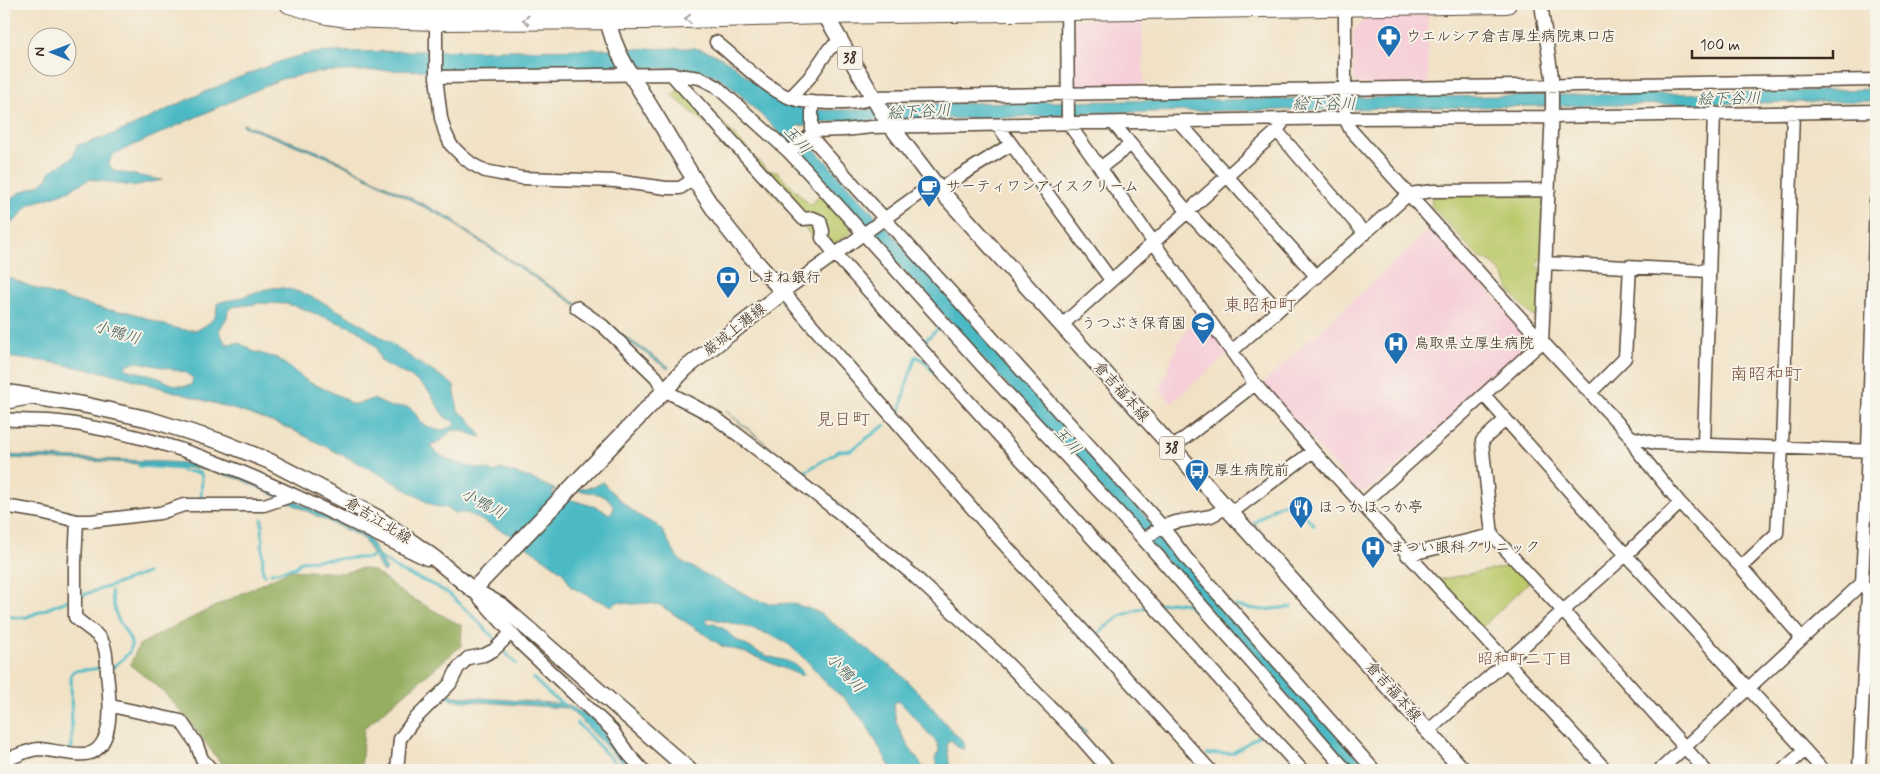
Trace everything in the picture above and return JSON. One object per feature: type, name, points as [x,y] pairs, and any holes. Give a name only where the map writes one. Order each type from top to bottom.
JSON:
[{"type":"highway","points":[[341,4],[374,8],[436,22]]},
{"type":"highway","points":[[291,5],[348,18],[436,22],[608,13],[825,7],[1507,4]]},
{"type":"main road","name":"倉吉福本線","points":[[825,7],[841,41],[874,100],[936,186],[1464,770]]},
{"type":"main road","points":[[608,13],[612,37],[630,73],[694,179],[723,223],[783,292]]},
{"type":"main road","name":"巌城上灘線","points":[[473,590],[686,368],[783,292]]},
{"type":"main road","name":"倉吉江北線","points":[[4,392],[38,396],[148,419],[222,442],[253,454],[307,480],[378,518],[433,557],[473,590],[502,606],[689,770]]},
{"type":"street","points":[[1363,504],[1542,342],[1552,89],[1542,4]]},
{"type":"street","points":[[1345,5],[1345,114],[1350,129],[1542,342],[1631,437],[1637,450],[1680,503],[1741,567],[1802,638]]},
{"type":"street","points":[[1067,7],[1068,120],[1100,168],[1255,384],[1313,451],[1606,770]]},
{"type":"street","points":[[436,22],[436,75],[441,118],[445,132],[451,145],[462,156],[485,171],[522,178],[616,181],[666,188],[680,188],[694,179]]},
{"type":"street","points":[[790,98],[809,78],[829,49],[841,41]]},
{"type":"street","points":[[716,42],[777,93],[790,98],[812,102],[854,103],[874,100],[1552,89],[1876,80]]},
{"type":"street","points":[[436,75],[671,74],[700,78],[716,86],[789,152],[864,232],[985,369],[1144,540],[1346,770]]},
{"type":"street","points":[[671,74],[803,219],[813,218],[820,221],[823,231],[822,238],[836,255],[1302,770]]},
{"type":"street","points":[[812,102],[811,133],[882,219],[1162,526],[1193,567],[1374,770]]},
{"type":"street","points":[[789,152],[811,133],[890,124],[998,126],[1068,120],[1179,122],[1285,119],[1345,114],[1552,112],[1714,114],[1876,111]]},
{"type":"street","points":[[1741,567],[1777,533],[1782,448],[1793,112]]},
{"type":"street","points":[[1704,444],[1714,114]]},
{"type":"street","points":[[1061,326],[1277,131],[1285,119]]},
{"type":"street","points":[[1113,122],[1130,145],[1188,212],[1278,310]]},
{"type":"street","points":[[1179,122],[1317,277]]},
{"type":"street","points":[[998,126],[1010,145],[1111,280]]},
{"type":"street","points":[[1277,131],[1365,234]]},
{"type":"street","points":[[1010,145],[936,186],[882,219],[836,255],[783,292],[993,532],[1210,770]]},
{"type":"street","points":[[1100,168],[1130,145]]},
{"type":"street","points":[[1232,351],[1409,194],[1433,191],[1549,190]]},
{"type":"street","points":[[1859,770],[1868,592],[1862,583],[1872,450],[1876,201]]},
{"type":"street","points":[[1545,263],[1709,271]]},
{"type":"street","points":[[1590,393],[1626,358],[1630,266]]},
{"type":"street","points":[[576,306],[603,326],[656,377],[662,392],[713,416],[841,514],[912,574],[999,655],[1080,737],[1109,770]]},
{"type":"street","points":[[1172,448],[1255,384]]},
{"type":"street","points":[[1484,395],[1626,555],[1823,770]]},
{"type":"street","points":[[4,404],[38,396]]},
{"type":"street","points":[[4,419],[48,421],[92,427],[148,440],[232,467],[427,559],[433,557]]},
{"type":"street","points":[[1505,420],[1482,441],[1492,535],[1563,611],[1705,770]]},
{"type":"street","points":[[1631,437],[1656,443],[1872,450]]},
{"type":"street","points":[[1144,540],[1162,526],[1229,511],[1313,451]]},
{"type":"street","points":[[4,506],[77,521],[91,521],[139,517],[160,513],[184,505],[264,505],[288,497],[290,493]]},
{"type":"street","points":[[1428,731],[1626,555],[1680,503]]},
{"type":"street","points":[[4,759],[16,757],[30,749],[82,754],[92,752],[101,744],[106,731],[111,706],[104,643],[97,635],[82,626],[75,617],[77,521]]},
{"type":"street","points":[[1408,555],[1492,535]]},
{"type":"street","points":[[1660,770],[1862,583]]},
{"type":"street","points":[[473,590],[511,633],[597,714],[643,770]]},
{"type":"street","points":[[396,770],[400,739],[413,721],[450,684],[458,668],[468,658],[484,655],[494,650],[511,633]]},
{"type":"street","points":[[111,706],[181,721],[196,743],[202,759],[212,770]]},
{"type":"street","points":[[1783,770],[1806,750]]},
{"type":"shaded area","points":[[1428,13],[1428,84],[1356,84],[1354,82],[1353,32],[1367,16]]},
{"type":"shaded area","points":[[1142,18],[1144,85],[1078,88],[1071,83],[1071,24],[1074,20]]},
{"type":"shaded area","name":"鳥取県立厚生病院","points":[[1431,228],[1530,336],[1530,345],[1382,480],[1368,490],[1356,490],[1262,384]]},
{"type":"shaded area","points":[[1201,313],[1229,353],[1172,403],[1159,389],[1182,336]]},
{"type":"green space","points":[[685,82],[767,170],[777,172],[810,205],[823,193],[854,230],[825,251],[732,147],[672,95]]},
{"type":"green space","points":[[1542,194],[1544,198],[1542,259],[1539,259],[1538,268],[1542,268],[1539,316],[1536,317],[1530,314],[1510,292],[1504,276],[1493,264],[1477,256],[1431,205],[1432,195]]},
{"type":"green space","points":[[1515,565],[1529,582],[1481,628],[1438,580]]},
{"type":"green space","points":[[362,568],[374,571],[404,594],[462,626],[461,646],[364,728],[361,770],[226,770],[185,716],[161,689],[130,665],[139,645],[290,570],[342,573]]},
{"type":"water","points":[[695,48],[712,53],[732,64],[769,95],[785,104],[808,110],[866,110],[893,105],[967,103],[1731,93],[1876,89],[1876,101],[1079,113],[1053,116],[832,122],[797,126],[798,131],[1001,353],[1370,770],[1354,770],[924,293],[924,290],[913,281],[839,196],[801,155],[739,94],[710,74],[678,68],[335,71],[281,79],[112,155],[109,164],[114,171],[162,180],[132,186],[90,179],[64,193],[30,204],[14,222],[4,222],[4,205],[19,193],[39,185],[48,178],[50,172],[73,157],[77,145],[121,131],[218,86],[290,58],[329,52]]},
{"type":"water","points":[[243,124],[325,154],[454,220],[460,227],[588,311],[669,367],[668,369],[585,311],[459,228],[453,222],[332,159],[243,126]]},
{"type":"water","name":"小鴨川","points":[[4,275],[28,286],[66,299],[108,310],[136,314],[170,327],[186,330],[194,330],[207,325],[216,315],[217,304],[222,302],[271,288],[283,288],[299,292],[337,310],[376,333],[454,386],[458,411],[468,418],[482,437],[455,430],[442,440],[430,445],[437,453],[474,468],[486,469],[494,473],[500,469],[530,478],[556,490],[594,487],[603,482],[632,510],[660,528],[681,561],[759,601],[774,604],[792,603],[818,612],[899,673],[964,742],[964,749],[956,747],[953,741],[949,740],[947,746],[950,770],[939,770],[935,759],[939,750],[938,744],[904,706],[897,701],[894,703],[896,721],[909,747],[925,770],[892,770],[866,724],[844,698],[831,688],[809,663],[788,644],[768,634],[710,618],[706,619],[708,623],[722,628],[738,641],[754,650],[791,663],[801,670],[804,675],[741,651],[722,646],[660,605],[617,602],[613,606],[597,600],[571,587],[563,572],[512,536],[467,513],[455,513],[447,508],[434,506],[376,472],[291,429],[243,412],[118,375],[50,362],[4,357]],"holes":[[[262,303],[286,304],[298,307],[358,330],[376,347],[381,361],[424,387],[445,417],[456,425],[443,430],[436,430],[421,423],[414,411],[408,407],[391,407],[373,399],[351,404],[344,398],[307,381],[277,358],[252,351],[250,348],[238,343],[226,344],[219,331],[227,317],[228,310],[232,307]],[[139,362],[184,372],[193,378],[191,385],[180,386],[125,368],[127,364]],[[554,490],[591,492],[607,499],[612,504],[613,512],[609,514],[599,508],[552,494]]]},
{"type":"water","points":[[726,411],[842,506],[821,491]]},
{"type":"water","points":[[4,455],[184,463],[215,469],[245,478],[368,537],[387,570],[383,572],[363,538],[240,479],[202,469],[115,462],[4,458]]},
{"type":"water","points":[[1008,653],[1087,733],[1085,734],[1006,654]]},
{"type":"water","points":[[450,693],[454,696],[564,704],[589,714],[600,726],[608,740],[635,770],[629,770],[567,708],[451,700],[446,695]]},
{"type":"waterway","points":[[923,342],[940,327]]},
{"type":"waterway","points":[[900,412],[916,356],[924,361],[972,414]]},
{"type":"waterway","points":[[803,473],[839,451],[851,450],[885,425]]},
{"type":"waterway","points":[[139,466],[181,469],[182,471],[200,473],[202,476],[201,502]]},
{"type":"waterway","points":[[1254,523],[1278,506],[1289,503],[1297,507],[1314,525]]},
{"type":"waterway","points":[[262,519],[263,573],[266,575]]},
{"type":"waterway","points":[[271,573],[296,567],[301,561],[369,558],[372,556]]},
{"type":"waterway","points":[[381,558],[400,571],[434,585],[449,594],[497,641]]},
{"type":"waterway","points":[[79,596],[147,573]]},
{"type":"waterway","points":[[111,592],[117,616],[131,644],[128,654],[113,667]]},
{"type":"waterway","points":[[4,616],[24,618],[69,600]]},
{"type":"waterway","points":[[1159,604],[1171,602],[1187,604],[1206,622]]},
{"type":"waterway","points":[[1235,606],[1261,610],[1291,607]]},
{"type":"waterway","points":[[1098,633],[1120,616],[1146,607]]},
{"type":"waterway","points":[[501,648],[516,664]]},
{"type":"waterway","points":[[69,749],[72,748],[71,674],[74,671],[102,668]]},
{"type":"waterway","points":[[533,678],[564,705]]},
{"type":"waterway","points":[[577,723],[622,770]]},
{"type":"waterway","points":[[1207,754],[1233,753],[1261,734],[1263,735]]},
{"type":"waterway","points":[[1291,748],[1302,755],[1315,770]]},
{"type":"place","name":"ウエルシア倉吉厚生病院東口店","points":[[1389,58]]},
{"type":"place","name":"サーティワンアイスクリーム","points":[[929,208]]},
{"type":"place","name":"しまね銀行","points":[[728,299]]},
{"type":"place","name":"うつぶき保育園","points":[[1203,345]]},
{"type":"place","name":"鳥取県立厚生病院","points":[[1396,365]]},
{"type":"place","name":"厚生病院前","points":[[1197,492]]},
{"type":"place","name":"ほっかほっか亭","points":[[1301,529]]},
{"type":"place","name":"まつい眼科クリニック","points":[[1373,569]]},
{"type":"district","name":"東昭和町","points":[[1260,306]]},
{"type":"district","name":"南昭和町","points":[[1766,375]]},
{"type":"district","name":"見日町","points":[[843,420]]},
{"type":"district","name":"昭和町二丁目","points":[[1525,659]]},
{"type":"water label","name":"絵下谷川","points":[[1729,99]]},
{"type":"water label","name":"絵下谷川","points":[[1324,104]]},
{"type":"water label","name":"絵下谷川","points":[[919,112]]},
{"type":"water label","name":"玉川","points":[[797,140]]},
{"type":"water label","name":"玉川","points":[[1067,441]]}]
